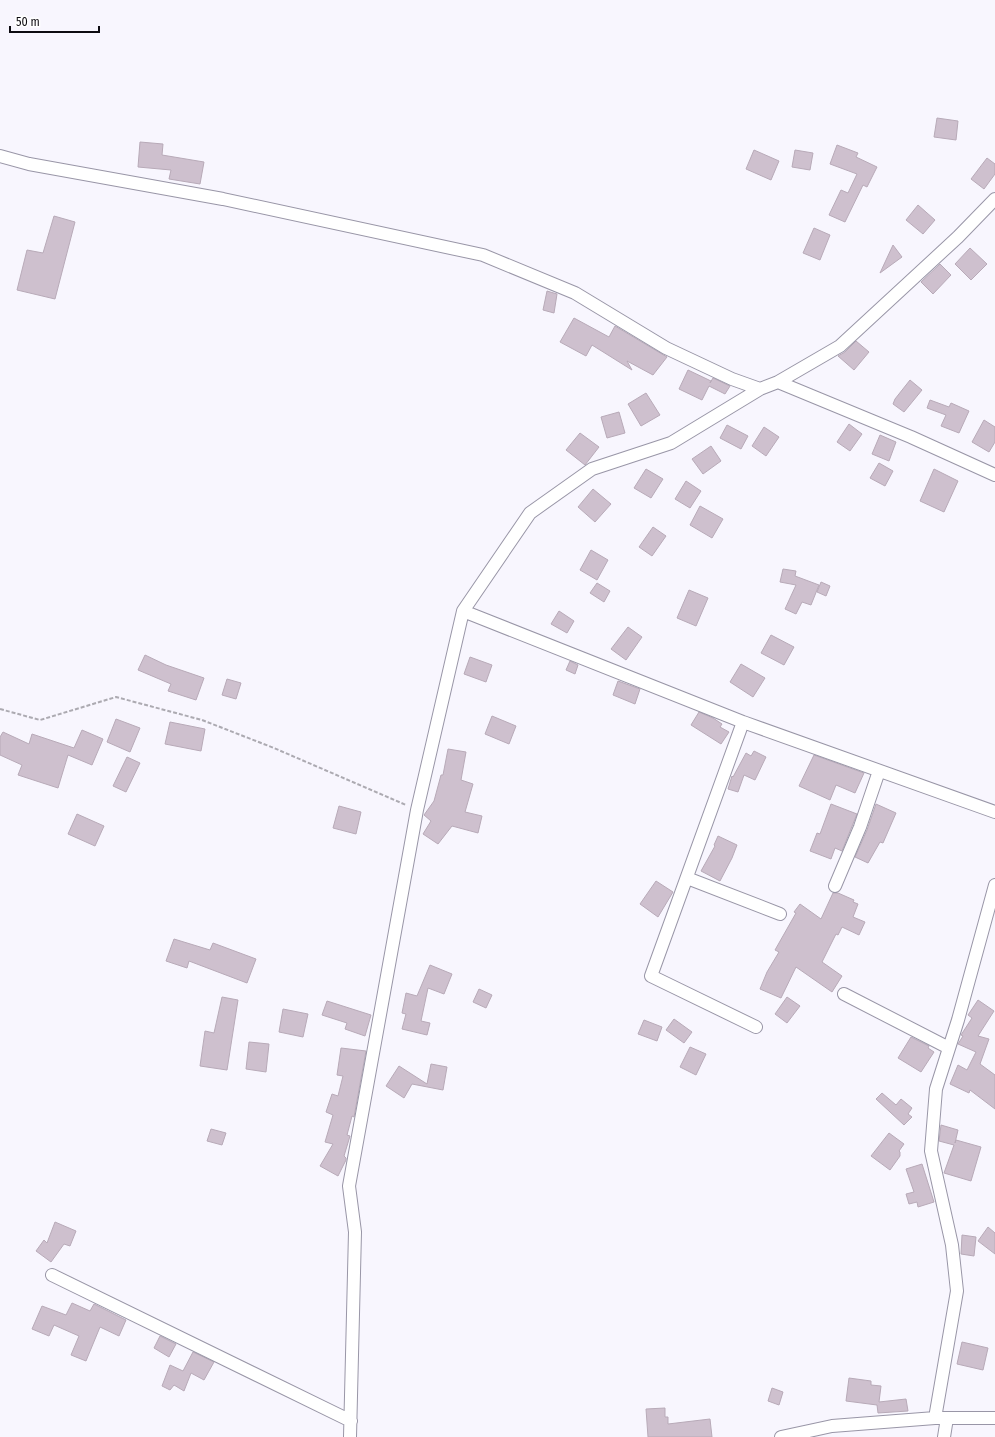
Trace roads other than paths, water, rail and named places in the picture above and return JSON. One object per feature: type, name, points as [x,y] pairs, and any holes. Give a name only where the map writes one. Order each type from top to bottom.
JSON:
[{"type":"street","points":[[0,156],[29,164],[223,199],[483,254],[575,293],[666,348],[732,379],[760,389]]},
{"type":"street","points":[[350,1437],[355,1232],[350,1186],[417,810],[463,611],[530,513],[592,469],[671,443],[760,389],[778,382],[840,346],[958,237],[995,199]]},
{"type":"street","points":[[778,382],[910,437],[995,475]]},
{"type":"street","points":[[463,611],[744,722],[995,812]]},
{"type":"street","points":[[744,722],[652,976],[756,1027]]},
{"type":"street","points":[[835,886],[860,827],[879,771]]},
{"type":"street","points":[[687,878],[780,914]]},
{"type":"street","points":[[935,1418],[957,1291],[952,1245],[931,1151],[936,1089],[958,1020],[995,887]]},
{"type":"street","points":[[844,994],[949,1048]]},
{"type":"street","points":[[52,1275],[351,1422]]},
{"type":"street","points":[[781,1437],[832,1426],[935,1418],[995,1418]]},
{"type":"street","points":[[944,1437],[947,1418]]}]
